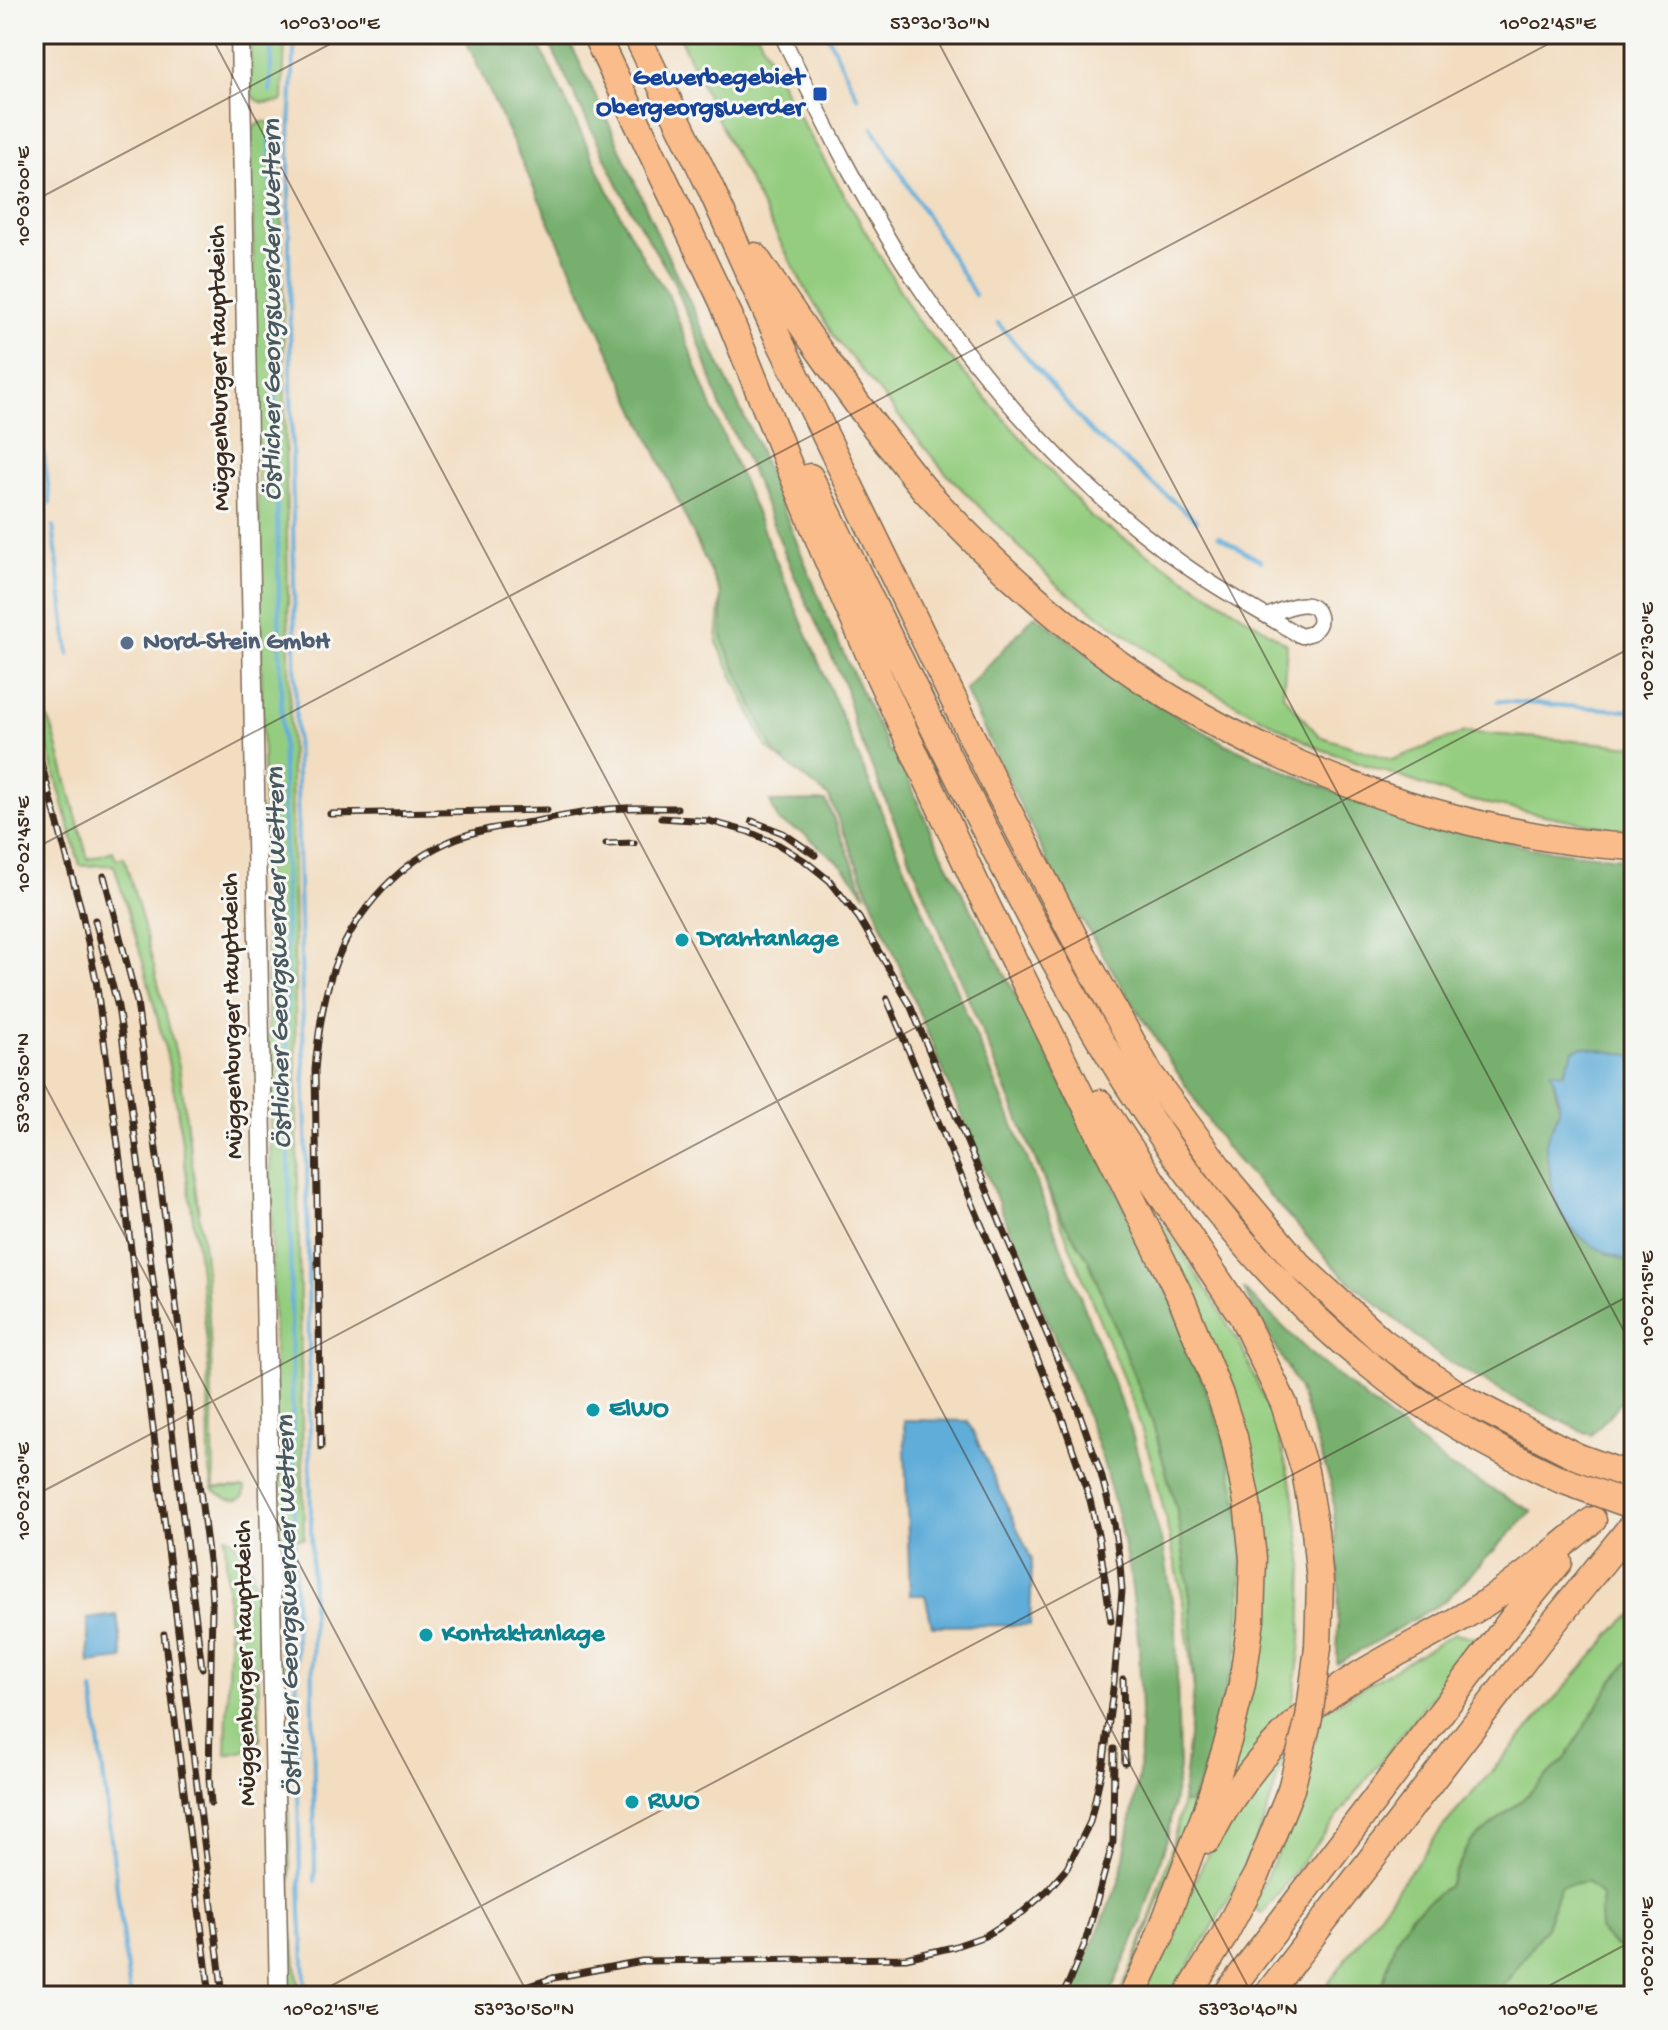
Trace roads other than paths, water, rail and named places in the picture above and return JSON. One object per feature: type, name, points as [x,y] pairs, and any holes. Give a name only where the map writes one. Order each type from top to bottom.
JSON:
[{"type":"highway","points":[[595,34],[722,300],[981,823],[1087,1020],[1167,1145],[1249,1250],[1293,1297],[1366,1363],[1407,1394],[1503,1453],[1559,1479],[1634,1506]]},
{"type":"highway","points":[[636,34],[779,340],[997,789],[1085,958],[1150,1074],[1230,1183],[1299,1265],[1382,1341],[1466,1400],[1578,1457],[1634,1474],[1512,1619],[1225,1996]]},
{"type":"highway","points":[[711,189],[818,351],[925,490],[998,564],[1101,651],[1171,698],[1308,769],[1461,820],[1536,836],[1634,847]]},
{"type":"highway","points":[[722,300],[824,552],[881,681],[969,870],[1182,1300],[1234,1437],[1247,1502],[1253,1559],[1251,1620],[1242,1684],[1207,1809],[1155,1947]]},
{"type":"highway","points":[[1045,1020],[1242,1316],[1284,1404],[1305,1471],[1315,1531],[1320,1582],[1318,1647],[1309,1718],[1291,1789],[1257,1874],[1187,1996]]},
{"type":"highway","points":[[1132,1996],[1214,1829],[1252,1771],[1278,1741],[1303,1716],[1345,1684],[1485,1604],[1593,1520]]},
{"type":"highway","points":[[1266,1996],[1538,1642],[1634,1523]]},
{"type":"street","name":"Müggenburger Hauptdeich","points":[[240,34],[279,1996]]},
{"type":"street","points":[[781,34],[847,167],[914,280],[1005,398],[1088,485],[1133,525],[1183,564],[1267,616]]},
{"type":"water","points":[[1582,1047],[1634,1056],[1634,1263],[1601,1250],[1576,1233],[1566,1222],[1554,1193],[1546,1143],[1559,1112],[1559,1103],[1551,1071],[1564,1073],[1574,1050]]},
{"type":"water","points":[[904,1420],[968,1421],[1032,1560],[1030,1625],[932,1626],[925,1595],[910,1595]]},
{"type":"water","points":[[117,1615],[123,1659],[89,1663],[87,1619]]},
{"type":"waterway","points":[[270,91],[272,34]]},
{"type":"waterway","name":"Östlicher Georgswerder Wettern","points":[[295,34],[289,146],[289,251],[298,851],[307,1169],[315,1881]]},
{"type":"waterway","points":[[827,34],[858,98]]},
{"type":"waterway","points":[[873,128],[975,295]]},
{"type":"waterway","points":[[270,133],[284,820],[298,1796],[306,1996]]},
{"type":"waterway","points":[[998,323],[1090,431],[1197,521]]},
{"type":"waterway","points":[[34,374],[50,503]]},
{"type":"waterway","points":[[53,526],[69,655]]},
{"type":"waterway","points":[[1218,536],[1261,561]]},
{"type":"waterway","points":[[1498,701],[1634,711]]},
{"type":"waterway","points":[[93,1690],[130,1996]]},
{"type":"railway","points":[[34,737],[81,909],[96,980],[223,1996]]},
{"type":"railway","points":[[321,1447],[315,1070],[324,1001],[345,942],[369,905],[399,873],[435,848],[455,839],[493,828],[600,810],[677,808]]},
{"type":"railway","points":[[330,814],[547,810]]},
{"type":"railway","points":[[498,1996],[553,1978],[642,1961],[906,1958],[985,1936],[1023,1912],[1067,1868],[1090,1822],[1104,1760],[1122,1591],[1114,1524],[1101,1474],[1078,1409],[910,1005],[859,918],[830,881],[805,861],[749,832],[709,821],[661,818]]},
{"type":"railway","points":[[752,821],[783,833],[815,855]]},
{"type":"railway","points":[[606,844],[634,843]]},
{"type":"railway","points":[[104,876],[137,1002],[210,1568],[211,1803]]},
{"type":"railway","points":[[95,920],[122,1034],[202,1668]]},
{"type":"railway","points":[[887,999],[1061,1415],[1090,1500],[1111,1621]]},
{"type":"railway","points":[[164,1634],[210,1996]]},
{"type":"railway","points":[[1123,1679],[1125,1763]]},
{"type":"railway","points":[[1062,1996],[1085,1943],[1113,1842],[1114,1749]]},
{"type":"place","name":"Gewerbegebiet Obergeorgswerder","points":[[820,94]]},
{"type":"place","name":"Nord-Stein GmbH","points":[[127,643]]},
{"type":"place","name":"Drahtanlage","points":[[682,940]]},
{"type":"place","name":"ElWO","points":[[593,1410]]},
{"type":"place","name":"Kontaktanlage","points":[[426,1635]]},
{"type":"place","name":"RWO","points":[[632,1802]]}]
